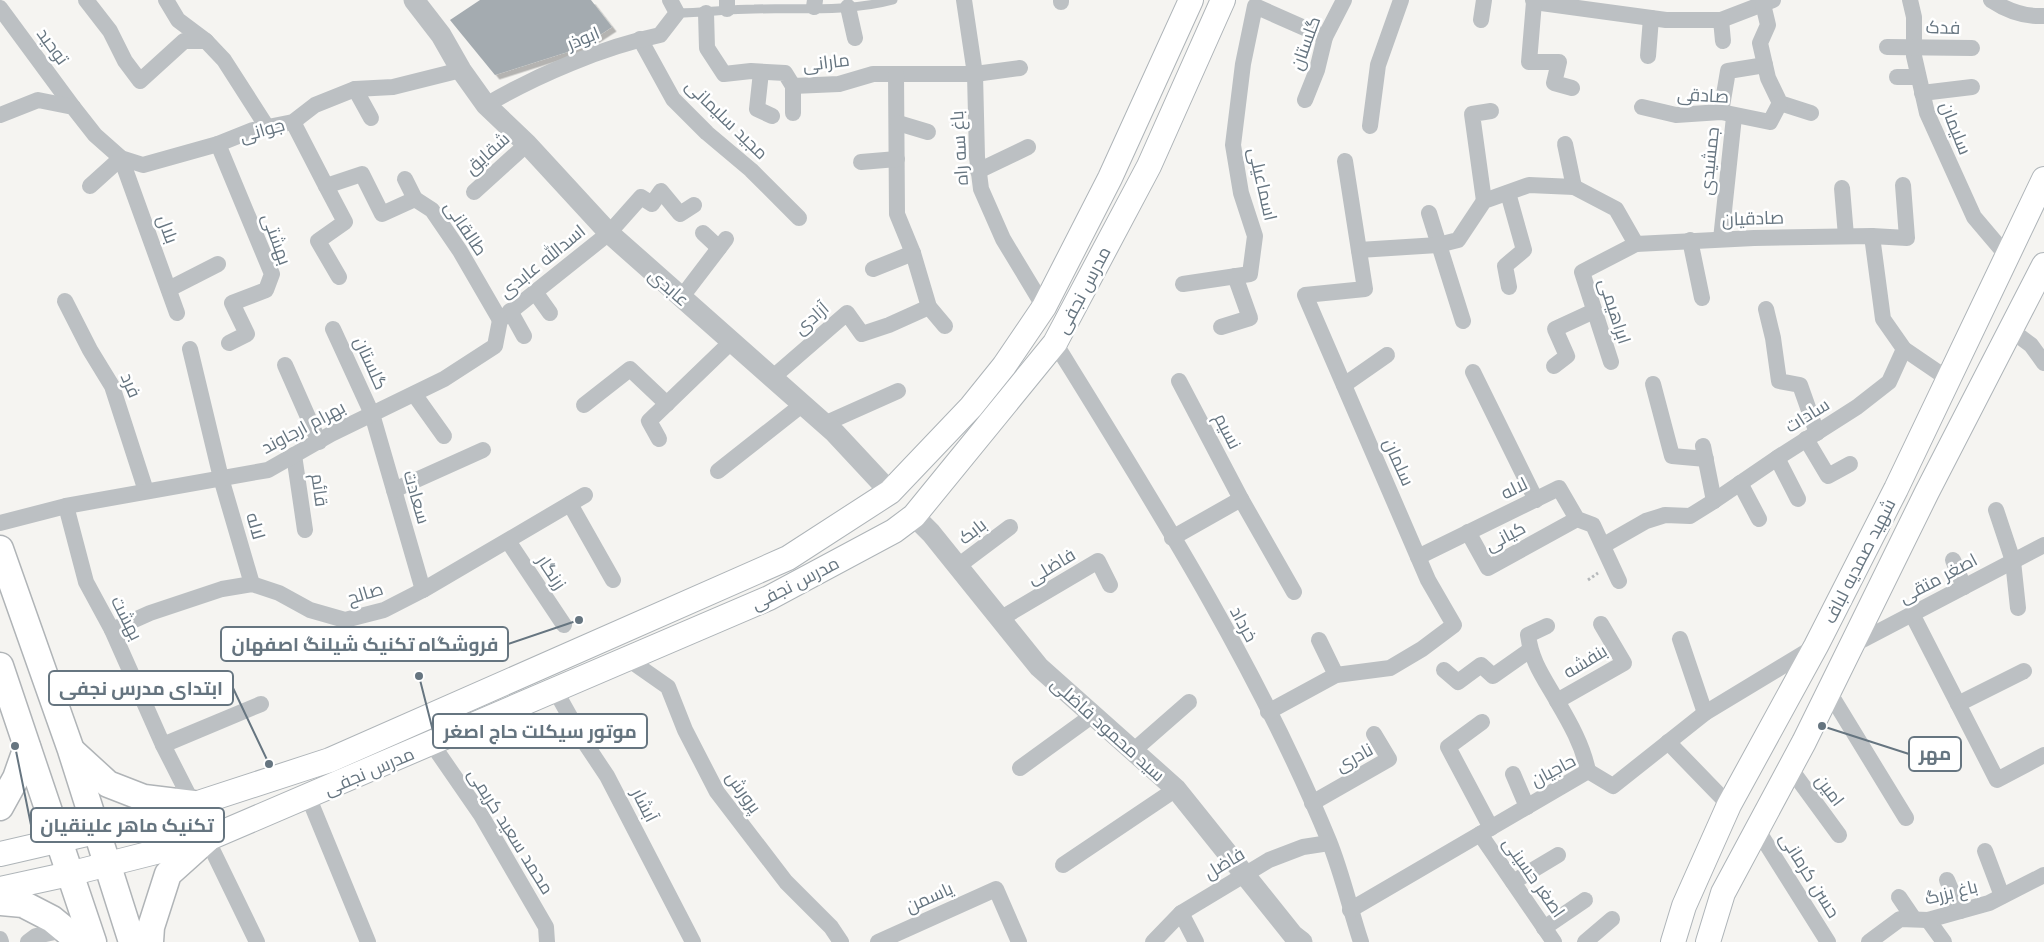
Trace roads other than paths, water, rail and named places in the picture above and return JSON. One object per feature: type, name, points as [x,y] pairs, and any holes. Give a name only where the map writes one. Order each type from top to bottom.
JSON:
[{"type":"main road","name":"مدرس نجفی","points":[[0,854],[143,821],[330,760],[788,558],[890,492],[982,393],[1004,366],[1044,307],[1110,178],[1191,0]]},
{"type":"main road","name":"مدرس نجفی","points":[[0,889],[69,874],[207,839],[458,733],[769,598],[894,532],[914,516],[1055,343],[1149,166],[1223,0]]},
{"type":"main road","points":[[1150,87],[1179,98]]},
{"type":"main road","name":"شهید صمدیه لباف","points":[[1673,942],[1684,906],[1729,805],[1844,592],[2044,179]]},
{"type":"main road","name":"شهید صمدیه لباف","points":[[1708,942],[1723,892],[1829,692],[2011,330],[2041,278]]},
{"type":"main road","points":[[0,549],[71,750],[109,864],[132,942]]},
{"type":"main road","points":[[1844,592],[1871,606]]},
{"type":"main road","points":[[0,666],[93,942]]},
{"type":"main road","points":[[448,708],[458,733]]},
{"type":"main road","points":[[0,806],[16,778],[26,747]]},
{"type":"main road","points":[[71,750],[108,784],[144,798],[193,804]]},
{"type":"main road","points":[[150,942],[151,927],[168,874],[207,839]]},
{"type":"main road","points":[[0,902],[23,904],[52,919],[72,936]]},
{"type":"street","points":[[86,0],[110,31],[125,61],[140,81],[184,41],[206,41]]},
{"type":"street","points":[[166,0],[178,20],[206,41],[224,60],[266,127]]},
{"type":"street","points":[[414,0],[441,35],[461,70]]},
{"type":"street","name":"باغ سه راه","points":[[964,0],[975,74],[978,171],[981,189],[1003,239],[1044,307]]},
{"type":"street","name":"گلستان","points":[[1305,100],[1317,70],[1325,37],[1344,0]]},
{"type":"street","points":[[1370,126],[1378,65],[1401,0]]},
{"type":"street","points":[[1481,20],[1484,0]]},
{"type":"street","name":"سلیمان","points":[[1910,0],[1914,17],[1914,46],[1920,85],[1927,113],[1974,216],[2007,256]]},
{"type":"street","points":[[1991,0],[2002,7],[2017,12],[2032,16],[2044,16]]},
{"type":"street","points":[[1572,88],[1554,83],[1559,62],[1529,62],[1534,1],[1651,18],[1721,20],[1735,7],[1768,2],[1768,25],[1760,43],[1768,78],[1780,103],[1811,113]]},
{"type":"street","name":"ابوذر","points":[[486,105],[515,88],[591,56],[640,39],[660,35],[674,6]]},
{"type":"street","name":"اسماعیلی","points":[[1183,284],[1250,274],[1255,236],[1241,192],[1233,145],[1243,64],[1255,6],[1325,37]]},
{"type":"street","points":[[848,7],[855,38]]},
{"type":"street","name":"توحید","points":[[0,8],[73,107]]},
{"type":"street","name":"مارانی","points":[[706,13],[707,48],[724,74],[785,73],[793,86],[839,84],[873,74],[975,74],[1020,68]]},
{"type":"street","points":[[1648,56],[1651,18]]},
{"type":"street","points":[[1721,20],[1723,41]]},
{"type":"street","name":"مجید سلیمانی","points":[[640,39],[673,99],[706,133],[751,170],[799,218]]},
{"type":"street","name":"فدک","points":[[1886,47],[1972,48]]},
{"type":"street","name":"جمشیدی","points":[[1720,239],[1728,114],[1728,71],[1765,65]]},
{"type":"street","name":"جوانی","points":[[73,107],[95,135],[121,158],[143,165],[218,144],[253,130],[293,122],[315,105],[355,89],[393,87],[461,70]]},
{"type":"street","name":"عابدی","points":[[461,70],[486,105],[527,144],[609,233],[803,404],[890,492]]},
{"type":"street","points":[[762,72],[757,109],[772,116]]},
{"type":"street","points":[[896,74],[898,123],[897,214],[913,253],[929,307],[945,326]]},
{"type":"street","points":[[1898,76],[1920,85],[1972,87]]},
{"type":"street","points":[[793,86],[793,113]]},
{"type":"street","points":[[355,89],[371,118]]},
{"type":"street","points":[[0,115],[38,100],[73,107]]},
{"type":"street","name":"صادقی","points":[[1642,107],[1676,115],[1728,114],[1770,122],[1780,103]]},
{"type":"street","points":[[1484,201],[1472,114],[1492,112]]},
{"type":"street","points":[[293,122],[345,222],[318,241],[339,277]]},
{"type":"street","points":[[898,123],[928,132]]},
{"type":"street","name":"بهشتی","points":[[218,144],[272,274],[266,290],[232,302],[247,334],[228,343]]},
{"type":"street","name":"شقایق","points":[[474,192],[527,144]]},
{"type":"street","points":[[1565,144],[1574,187]]},
{"type":"street","points":[[978,171],[1028,147]]},
{"type":"street","points":[[90,186],[121,158]]},
{"type":"street","name":"بلال","points":[[121,158],[177,313]]},
{"type":"street","points":[[861,162],[897,159]]},
{"type":"street","name":"سلمان","points":[[1268,712],[1336,675],[1390,668],[1422,649],[1454,625],[1428,580],[1305,295],[1365,289],[1344,161]]},
{"type":"street","points":[[326,186],[362,174],[382,214],[415,199],[405,179]]},
{"type":"street","points":[[1359,250],[1438,245],[1458,240],[1484,201],[1529,185],[1574,187],[1616,209],[1636,244]]},
{"type":"street","name":"صادقیان","points":[[1636,244],[1672,243],[1690,240],[1846,236],[1908,238],[1903,186]]},
{"type":"street","points":[[1842,188],[1846,236]]},
{"type":"street","name":"اسدالله عابدی","points":[[505,316],[609,233],[641,198],[652,204],[661,190],[680,214],[694,205]]},
{"type":"street","points":[[1508,193],[1524,250],[1505,266],[1509,287]]},
{"type":"street","name":"طالقانی","points":[[415,199],[432,210],[505,316]]},
{"type":"street","points":[[1430,213],[1438,245],[1463,321]]},
{"type":"street","points":[[681,298],[722,243],[703,233]]},
{"type":"street","points":[[1872,236],[1883,319],[1904,349],[1948,379]]},
{"type":"street","points":[[1690,240],[1702,298]]},
{"type":"street","name":"ابراهیمی","points":[[1611,362],[1582,272],[1636,244]]},
{"type":"street","points":[[873,269],[913,253]]},
{"type":"street","points":[[169,288],[218,264]]},
{"type":"street","points":[[1221,326],[1250,318],[1235,276]]},
{"type":"street","points":[[535,292],[550,313]]},
{"type":"street","name":"فرد","points":[[65,302],[90,350],[112,386],[146,491]]},
{"type":"street","name":"آزادی","points":[[772,378],[847,313],[862,334],[889,325],[929,307]]},
{"type":"street","points":[[1766,309],[1773,338],[1778,382],[1800,385],[1812,436],[1828,476],[1850,464]]},
{"type":"street","points":[[1554,366],[1567,356],[1555,329],[1594,311]]},
{"type":"street","points":[[505,316],[524,336]]},
{"type":"street","name":"بهرام ارجاوند","points":[[0,523],[66,506],[268,470],[372,414],[444,379],[495,346],[505,316]]},
{"type":"street","name":"گلستان","points":[[333,329],[372,414]]},
{"type":"street","points":[[2011,330],[2031,345],[2043,358]]},
{"type":"street","points":[[659,439],[649,421],[731,342]]},
{"type":"street","name":"خرداد","points":[[1055,343],[1219,618],[1268,712],[1329,843],[1361,942]]},
{"type":"street","points":[[190,349],[221,478]]},
{"type":"street","name":"سادات","points":[[1604,545],[1646,521],[1665,515],[1690,516],[1714,501],[1857,407],[1889,382],[1904,349]]},
{"type":"street","points":[[1344,385],[1387,355]]},
{"type":"street","points":[[285,365],[319,442]]},
{"type":"street","points":[[584,405],[630,368],[667,404]]},
{"type":"street","points":[[1474,372],[1536,500]]},
{"type":"street","name":"نسیم","points":[[1179,381],[1240,499],[1294,592]]},
{"type":"street","points":[[1653,384],[1672,456],[1704,452],[1714,501]]},
{"type":"street","points":[[824,424],[898,391]]},
{"type":"street","points":[[414,394],[444,436]]},
{"type":"street","points":[[718,471],[803,404]]},
{"type":"street","name":"سعادت","points":[[372,414],[423,590]]},
{"type":"street","points":[[394,490],[483,450]]},
{"type":"street","name":"قائم","points":[[294,455],[305,530]]},
{"type":"street","points":[[1777,458],[1798,498]]},
{"type":"street","name":"لاله","points":[[221,478],[252,584]]},
{"type":"street","points":[[1740,483],[1759,519]]},
{"type":"street","name":"لاله","points":[[1418,557],[1559,488],[1577,519],[1594,525],[1619,581]]},
{"type":"street","name":"صالح","points":[[112,630],[150,613],[222,589],[252,584],[279,593],[310,610],[345,620],[384,610],[508,542],[585,495]]},
{"type":"street","points":[[1172,538],[1240,499]]},
{"type":"street","points":[[570,504],[614,580]]},
{"type":"street","name":"بهشت","points":[[66,506],[86,582],[112,630],[163,745],[193,804]]},
{"type":"street","points":[[1996,510],[2013,561],[2018,608]]},
{"type":"street","name":"سید محمود فاضلی","points":[[914,516],[958,566],[1039,667],[1176,789],[1243,875],[1293,935],[1302,942]]},
{"type":"street","name":"کیانی","points":[[1468,532],[1488,568],[1577,519]]},
{"type":"street","name":"بابک","points":[[958,566],[1010,527]]},
{"type":"street","name":"زرنگار","points":[[508,542],[564,625]]},
{"type":"street","name":"اصغر متقی","points":[[1851,646],[2044,544]]},
{"type":"street","points":[[1953,560],[1964,587]]},
{"type":"street","name":"فاضلی","points":[[1000,619],[1098,561],[1110,586]]},
{"type":"street","points":[[1912,614],[1997,780],[2044,755]]},
{"type":"street","name":"بنفشه","points":[[1557,701],[1624,664],[1601,624]]},
{"type":"street","points":[[1547,626],[1528,634],[1530,650],[1538,670],[1557,701],[1584,755],[1588,771]]},
{"type":"street","points":[[1680,639],[1705,713]]},
{"type":"street","points":[[1319,640],[1336,675]]},
{"type":"street","name":"حاجیان","points":[[1350,910],[1588,771],[1613,786],[1705,713],[1816,646]]},
{"type":"street","points":[[1444,670],[1458,682],[1481,665],[1493,676],[1530,650]]},
{"type":"street","name":"پرورش","points":[[628,659],[668,687],[685,730],[717,792],[786,882],[831,927],[841,942]]},
{"type":"street","points":[[1958,704],[2024,672]]},
{"type":"street","name":"آبشار","points":[[556,690],[583,740],[607,776],[693,942]]},
{"type":"street","points":[[1829,692],[1906,818]]},
{"type":"street","points":[[1133,751],[1189,702]]},
{"type":"street","points":[[163,745],[261,704]]},
{"type":"street","points":[[1020,768],[1093,715]]},
{"type":"street","name":"اصغر حسینی","points":[[1482,722],[1448,747],[1485,831],[1513,882],[1554,942]]},
{"type":"street","name":"نادری","points":[[1312,804],[1390,759],[1374,734]]},
{"type":"street","points":[[1668,742],[1729,805]]},
{"type":"street","name":"محمد سعید کریمی","points":[[432,744],[481,815],[546,927],[547,942]]},
{"type":"street","name":"امین","points":[[1790,768],[1839,835]]},
{"type":"street","points":[[1512,774],[1527,807]]},
{"type":"street","points":[[1063,865],[1176,789]]},
{"type":"street","points":[[308,796],[368,942]]},
{"type":"street","name":"حسن کرمانی","points":[[1757,829],[1824,941]]},
{"type":"street","points":[[207,839],[257,942]]},
{"type":"street","name":"فاضل","points":[[1153,942],[1181,913],[1269,860],[1294,850],[1329,843]]},
{"type":"street","points":[[1986,852],[2002,896]]},
{"type":"street","points":[[1513,882],[1558,855]]},
{"type":"street","name":"باغ بزرگ","points":[[1869,942],[1900,919],[1921,920],[1989,903],[2044,875]]},
{"type":"street","points":[[1947,880],[1960,911]]},
{"type":"street","name":"یاسمن","points":[[878,942],[996,889],[1019,942]]},
{"type":"street","points":[[1899,897],[1944,942]]},
{"type":"street","points":[[1544,928],[1585,900]]},
{"type":"street","points":[[1181,913],[1196,942]]},
{"type":"street","points":[[1585,942],[1612,919]]},
{"type":"street","points":[[28,942],[36,936],[72,936]]},
{"type":"lane","points":[[674,6],[706,13],[727,5],[815,4],[848,7],[893,0]]},
{"type":"place","name":"فروشگاه تکنیک شیلنگ اصفهان","points":[[579,620]]},
{"type":"place","name":"موتور سیکلت حاج اصغر","points":[[419,676]]},
{"type":"place","name":"مهر","points":[[1822,726]]},
{"type":"place","name":"تکنیک ماهر علینقیان","points":[[15,746]]},
{"type":"place","name":"ابتدای مدرس نجفی","points":[[269,764]]}]
